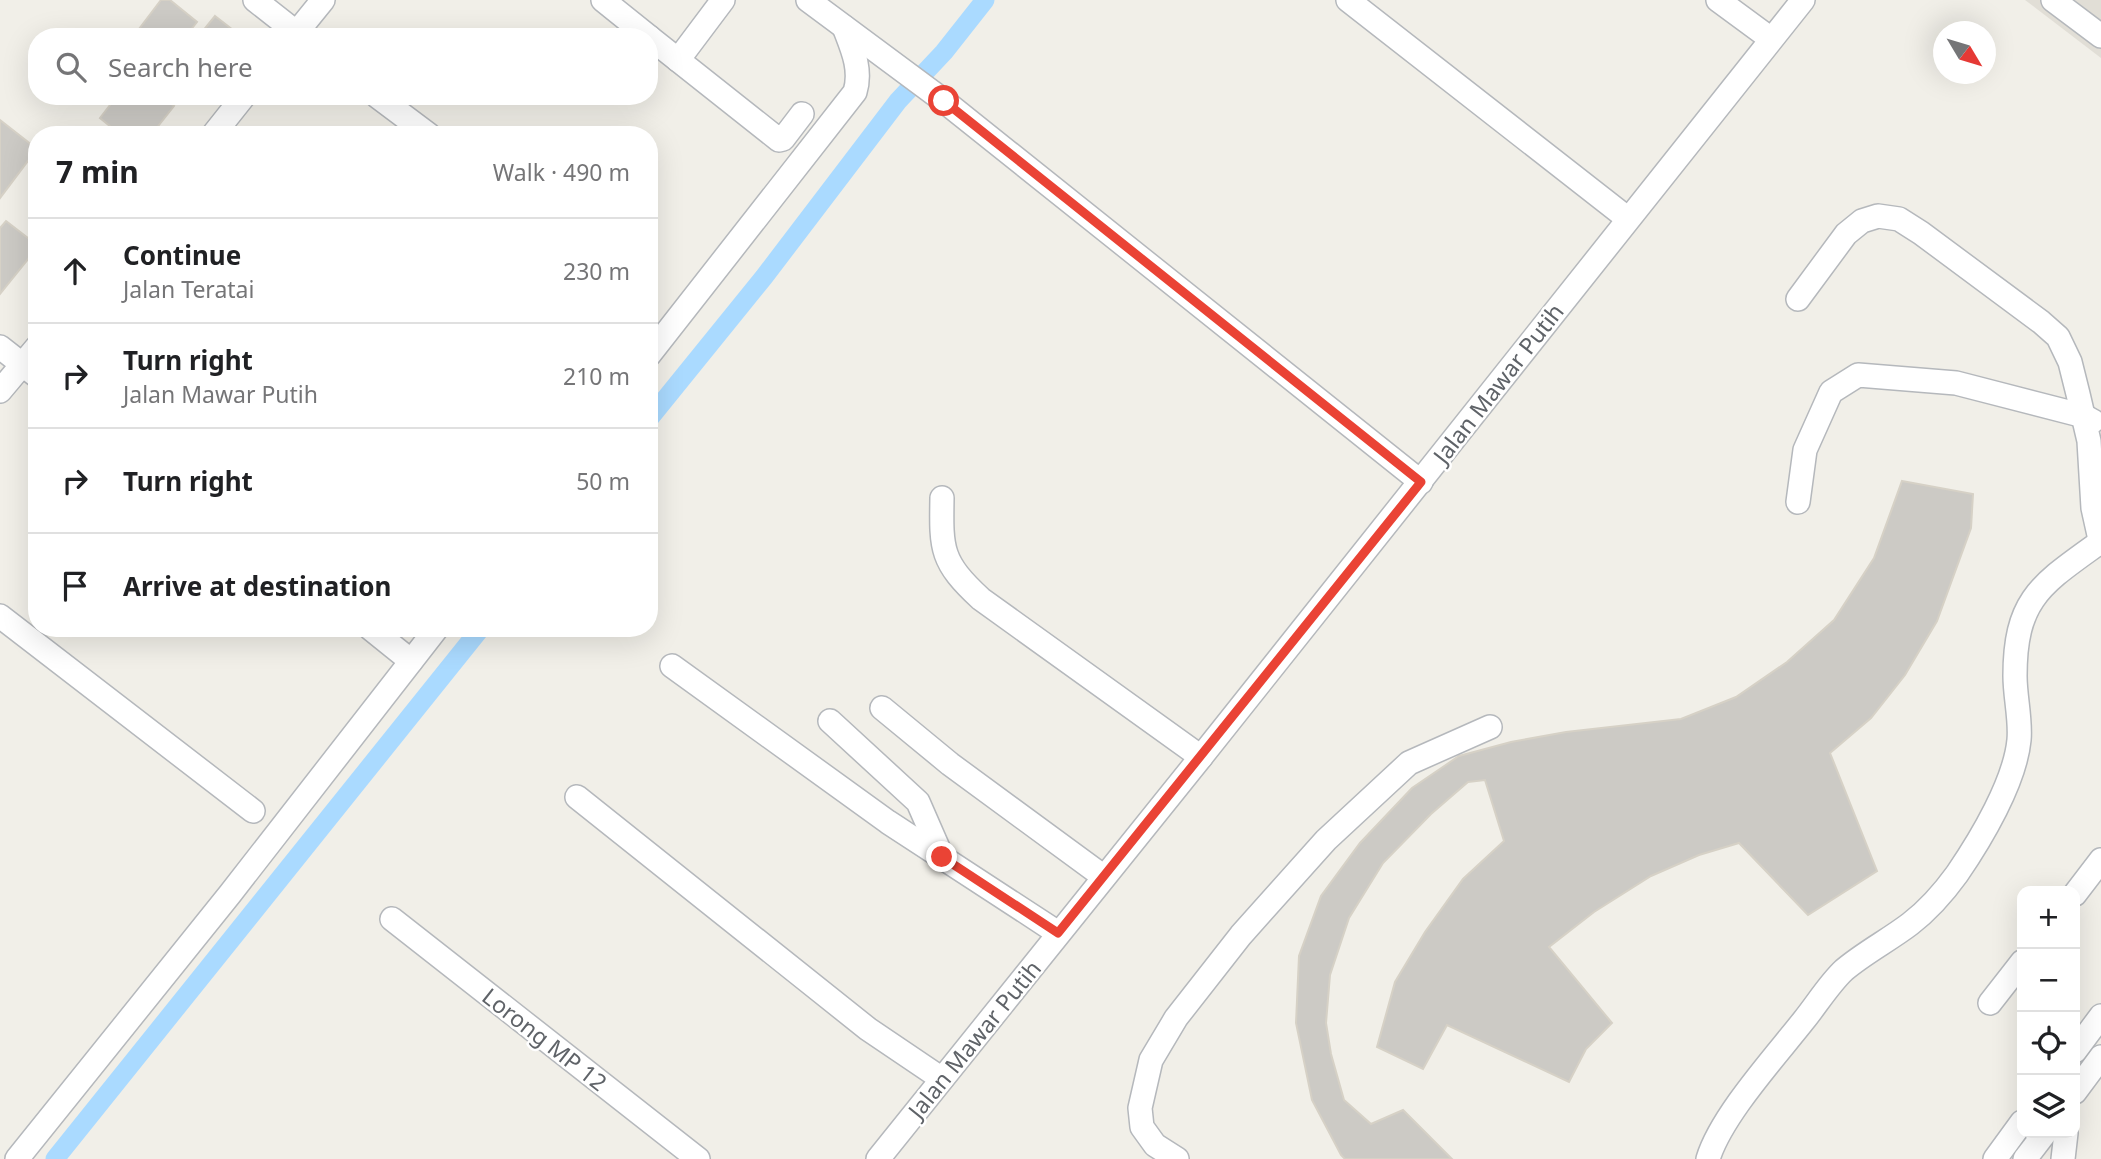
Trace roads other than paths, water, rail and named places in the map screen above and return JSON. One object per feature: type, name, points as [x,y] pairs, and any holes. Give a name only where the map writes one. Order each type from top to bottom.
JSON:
[{"type":"street","points":[[255,0],[289,28]]},
{"type":"street","points":[[302,28],[323,0]]},
{"type":"street","points":[[603,0],[638,28]]},
{"type":"street","points":[[677,60],[723,0]]},
{"type":"street","points":[[808,0],[944,101],[1421,482]]},
{"type":"street","points":[[1348,0],[1627,218]]},
{"type":"street","points":[[1718,0],[1771,39]]},
{"type":"street","name":"Jalan Mawar Putih","points":[[878,1159],[1803,0]]},
{"type":"street","points":[[2053,0],[2101,36]]},
{"type":"street","points":[[658,344],[855,92],[859,79],[855,57],[844,27]]},
{"type":"street","points":[[658,44],[779,140],[783,139],[802,114]]},
{"type":"street","points":[[220,126],[237,105]]},
{"type":"street","points":[[389,105],[417,126]]},
{"type":"street","points":[[1707,1159],[1712,1143],[1754,1083],[1844,971],[1912,923],[1956,875],[2013,772],[2020,738],[2015,676],[2017,641],[2025,611],[2036,592],[2055,574],[2101,543],[2093,508],[2089,441],[2093,421],[2058,337],[1899,219],[1878,216],[1862,221],[1846,234],[1798,299]]},
{"type":"street","points":[[0,347],[28,369]]},
{"type":"street","points":[[0,391],[28,371]]},
{"type":"street","points":[[1798,502],[1805,450],[1831,392],[1858,375],[1956,383],[2093,421]]},
{"type":"street","points":[[942,498],[941,538],[945,555],[966,585],[981,599],[1201,757]]},
{"type":"street","points":[[0,615],[28,637]]},
{"type":"street","points":[[28,637],[253,811]]},
{"type":"street","points":[[381,637],[411,661]]},
{"type":"street","points":[[18,1159],[230,894],[430,637]]},
{"type":"street","points":[[672,666],[888,822],[1058,933]]},
{"type":"street","points":[[882,708],[950,764],[1104,877]]},
{"type":"street","points":[[830,721],[918,802],[942,857]]},
{"type":"street","points":[[1177,1159],[1155,1145],[1142,1127],[1140,1108],[1151,1060],[1176,1018],[1250,926],[1326,840],[1409,763],[1490,727]]},
{"type":"street","points":[[577,797],[868,1029],[942,1079]]},
{"type":"street","points":[[2080,887],[2101,860]]},
{"type":"street","name":"Lorong MP 12","points":[[392,919],[698,1159]]},
{"type":"street","points":[[1990,1003],[2017,968]]},
{"type":"street","points":[[2080,1045],[2101,1016]]},
{"type":"street","points":[[2080,1085],[2101,1057]]},
{"type":"street","points":[[1995,1159],[2017,1129]]},
{"type":"street","points":[[2025,1159],[2041,1138]]},
{"type":"street","points":[[2063,1159],[2065,1138]]},
{"type":"waterway","points":[[658,408],[764,277],[898,101],[944,52],[985,0]]},
{"type":"waterway","points":[[55,1159],[474,637]]}]
